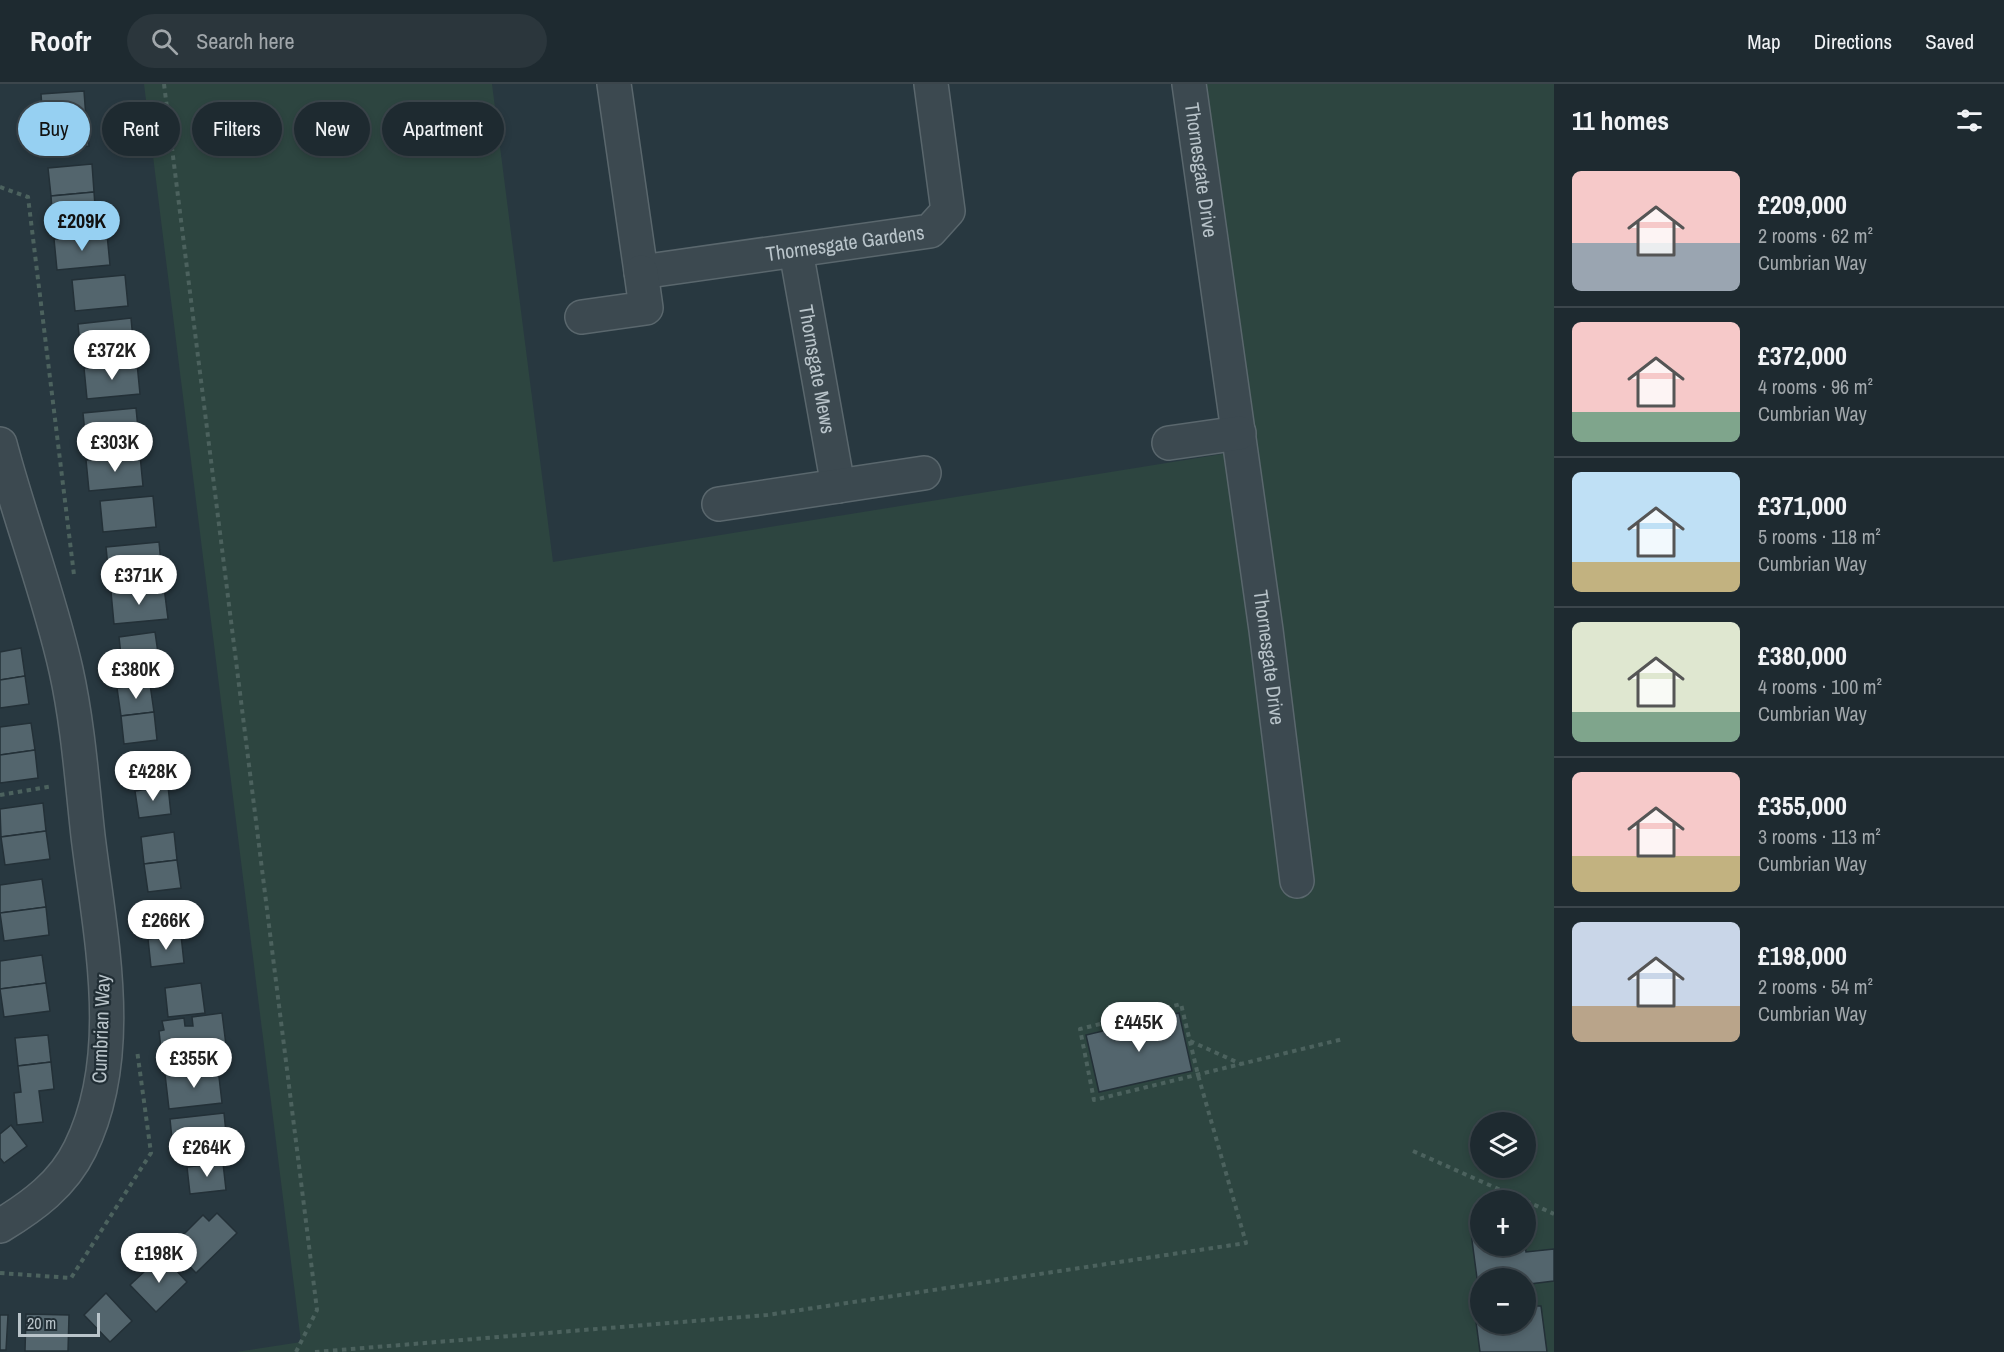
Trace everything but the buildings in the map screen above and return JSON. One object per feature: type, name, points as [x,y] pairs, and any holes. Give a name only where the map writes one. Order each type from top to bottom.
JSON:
[{"type":"street","points":[[582,317],[646,308],[614,84]]},
{"type":"street","name":"Thornesgate Gardens","points":[[641,272],[930,231],[948,211],[931,84]]},
{"type":"street","name":"Thornesgate Drive","points":[[1189,84],[1239,433],[1297,881]]},
{"type":"street","name":"Thornsgate Mews","points":[[796,251],[838,486]]},
{"type":"street","points":[[1169,442],[1239,433]]},
{"type":"street","name":"Cumbrian Way","points":[[0,444],[66,671],[82,782],[104,985],[104,1055],[97,1106],[80,1150],[55,1187],[24,1212],[0,1226]]},
{"type":"street","points":[[719,504],[924,473]]},
{"type":"path","points":[[164,84],[317,1310],[296,1352]]},
{"type":"path","points":[[0,187],[28,197],[75,585]]},
{"type":"path","points":[[0,795],[82,782]]},
{"type":"path","points":[[315,1352],[767,1315],[1246,1243],[1198,1075],[1181,1004],[1080,1029],[1094,1100],[1198,1075],[1344,1039]]},
{"type":"path","points":[[1190,1040],[1242,1064]]},
{"type":"path","points":[[1413,1151],[1501,1190]]},
{"type":"path","points":[[1536,1206],[1554,1214]]},
{"type":"green space","points":[[144,84],[492,84],[494,102],[382,102],[382,156],[501,156],[553,562],[1241,451],[1189,84],[1554,84],[1554,1352],[236,1352],[301,1342],[153,156],[180,156],[180,102],[146,102]]}]
